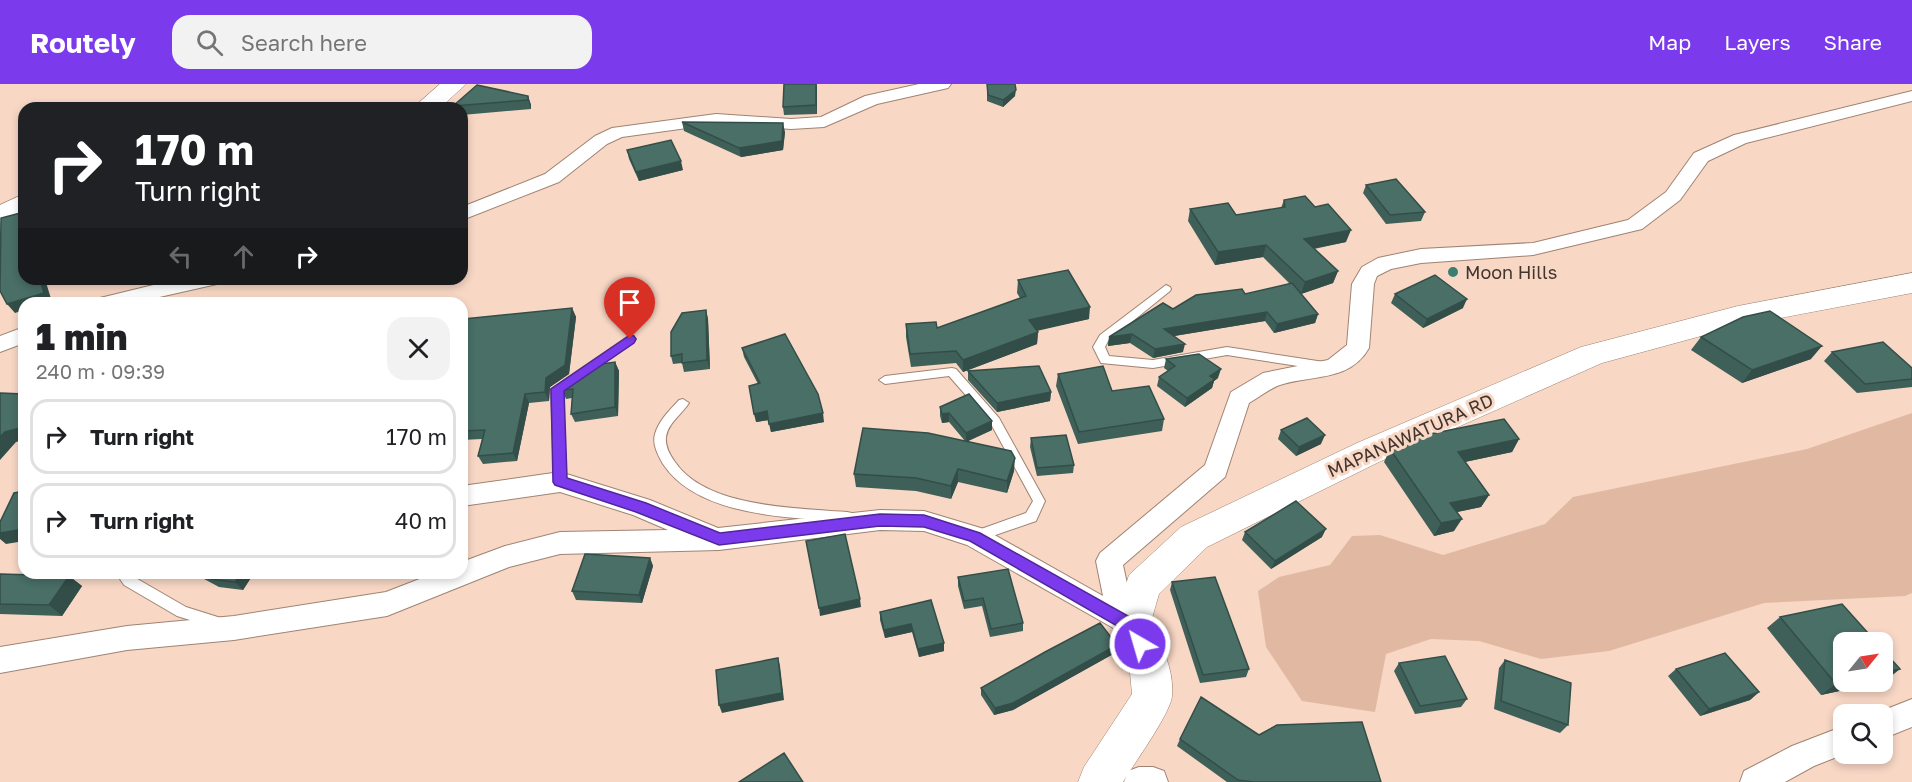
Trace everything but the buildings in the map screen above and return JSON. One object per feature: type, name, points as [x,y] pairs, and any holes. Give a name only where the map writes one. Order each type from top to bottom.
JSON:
[{"type":"street","points":[[432,102],[454,84]]},
{"type":"street","points":[[468,212],[552,178],[601,140],[618,132],[716,119],[791,124],[824,122],[871,100],[942,84]]},
{"type":"street","points":[[1099,782],[1152,698],[1149,661],[1115,593],[1109,561],[1216,470],[1239,398],[1271,379],[1335,367],[1358,348],[1363,284],[1369,272],[1385,263],[1421,256],[1533,249],[1635,225],[1673,196],[1701,157],[1740,139],[1912,96]]},
{"type":"street","points":[[0,216],[18,206]]},
{"type":"street","name":"MAPANAWATURA RD","points":[[1131,626],[1142,586],[1194,537],[1369,452],[1592,355],[1738,316],[1912,283]]},
{"type":"street","points":[[128,297],[183,285]]},
{"type":"street","points":[[0,344],[18,336]]},
{"type":"street","points":[[468,495],[560,482],[641,507],[719,539]]},
{"type":"street","points":[[468,572],[505,557],[560,543],[719,539],[880,520],[924,521],[975,537],[1131,626]]},
{"type":"street","points":[[0,660],[127,638],[234,628],[387,604],[450,579]]},
{"type":"street","points":[[1893,721],[1912,713]]},
{"type":"street","points":[[1755,782],[1803,756],[1833,744]]},
{"type":"street","points":[[1139,782],[1153,782]]},
{"type":"lane","points":[[1166,290],[1104,338],[1098,347],[1105,360],[1153,364],[1227,351],[1335,367]]},
{"type":"lane","points":[[560,482],[557,389],[630,339]]},
{"type":"lane","points":[[885,380],[952,372],[996,421],[1039,501],[1031,516],[975,537]]},
{"type":"lane","points":[[683,403],[661,432],[660,445],[669,467],[694,487],[746,507],[880,520]]},
{"type":"lane","points":[[128,579],[182,612],[234,628]]},
{"type":"shaded area","points":[[1912,413],[1912,593],[1905,596],[1764,603],[1609,651],[1541,659],[1479,641],[1431,639],[1386,654],[1375,712],[1302,701],[1266,647],[1258,591],[1279,577],[1330,565],[1352,536],[1380,535],[1443,555],[1545,524],[1573,497],[1807,449]]},
{"type":"place","name":"Moon Hills","points":[[1453,272]]},
{"type":"route","points":[[630,339],[557,389],[560,482],[641,507],[719,539],[880,520],[924,521],[975,537],[1131,626],[1140,644]]}]
